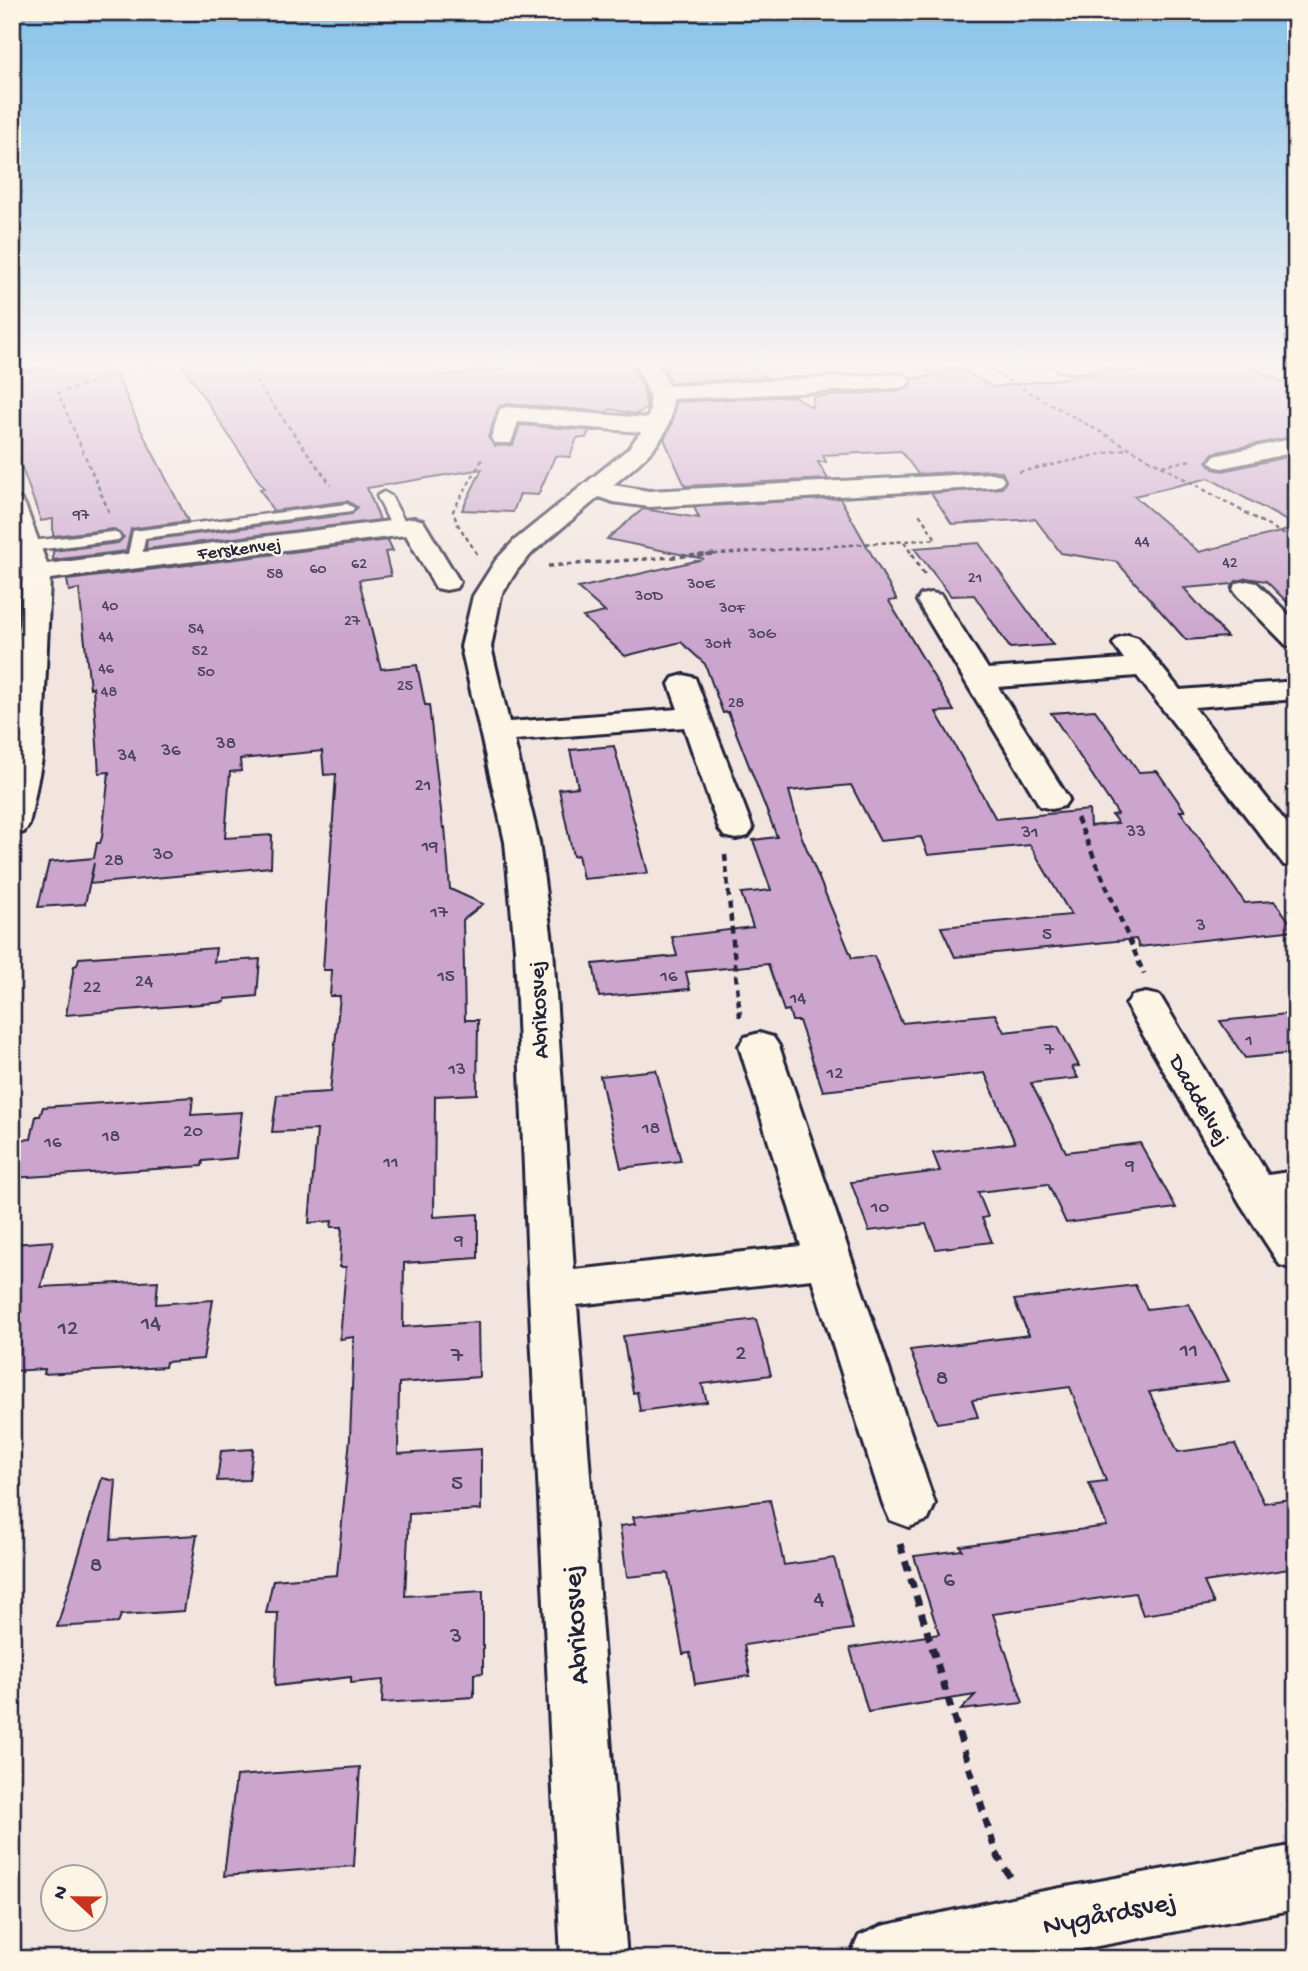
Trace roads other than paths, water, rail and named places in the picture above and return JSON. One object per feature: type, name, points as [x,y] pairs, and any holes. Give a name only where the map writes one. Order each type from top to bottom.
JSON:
[{"type":"street","name":"Abrikosvej","points":[[594,1959],[552,1290],[534,949],[522,842],[476,647],[487,596],[506,565],[524,546],[636,453]]},
{"type":"street","points":[[1222,461],[1259,453]]},
{"type":"street","points":[[598,487],[613,495],[649,499],[992,480]]},
{"type":"street","points":[[12,505],[20,547],[37,573],[26,759],[12,825]]},
{"type":"street","points":[[400,528],[414,526],[446,582]]},
{"type":"street","name":"Ferskenvej","points":[[37,573],[400,528]]},
{"type":"street","points":[[1247,589],[1296,639]]},
{"type":"street","points":[[931,601],[1052,799]]},
{"type":"street","points":[[980,678],[1136,655],[1296,858]]},
{"type":"street","points":[[684,684],[736,830]]},
{"type":"street","points":[[1171,699],[1296,690]]},
{"type":"street","points":[[498,732],[695,717]]},
{"type":"street","name":"Daddelvej","points":[[1146,1005],[1276,1190],[1296,1253]]},
{"type":"street","points":[[759,1046],[909,1504]]},
{"type":"street","points":[[552,1290],[829,1260]]},
{"type":"street","name":"Nygårdsvej","points":[[882,1959],[1039,1924],[1296,1877]]},
{"type":"lane","points":[[384,496],[400,528]]},
{"type":"lane","points":[[135,559],[138,534],[347,508]]},
{"type":"lane","points":[[20,547],[113,537]]}]
